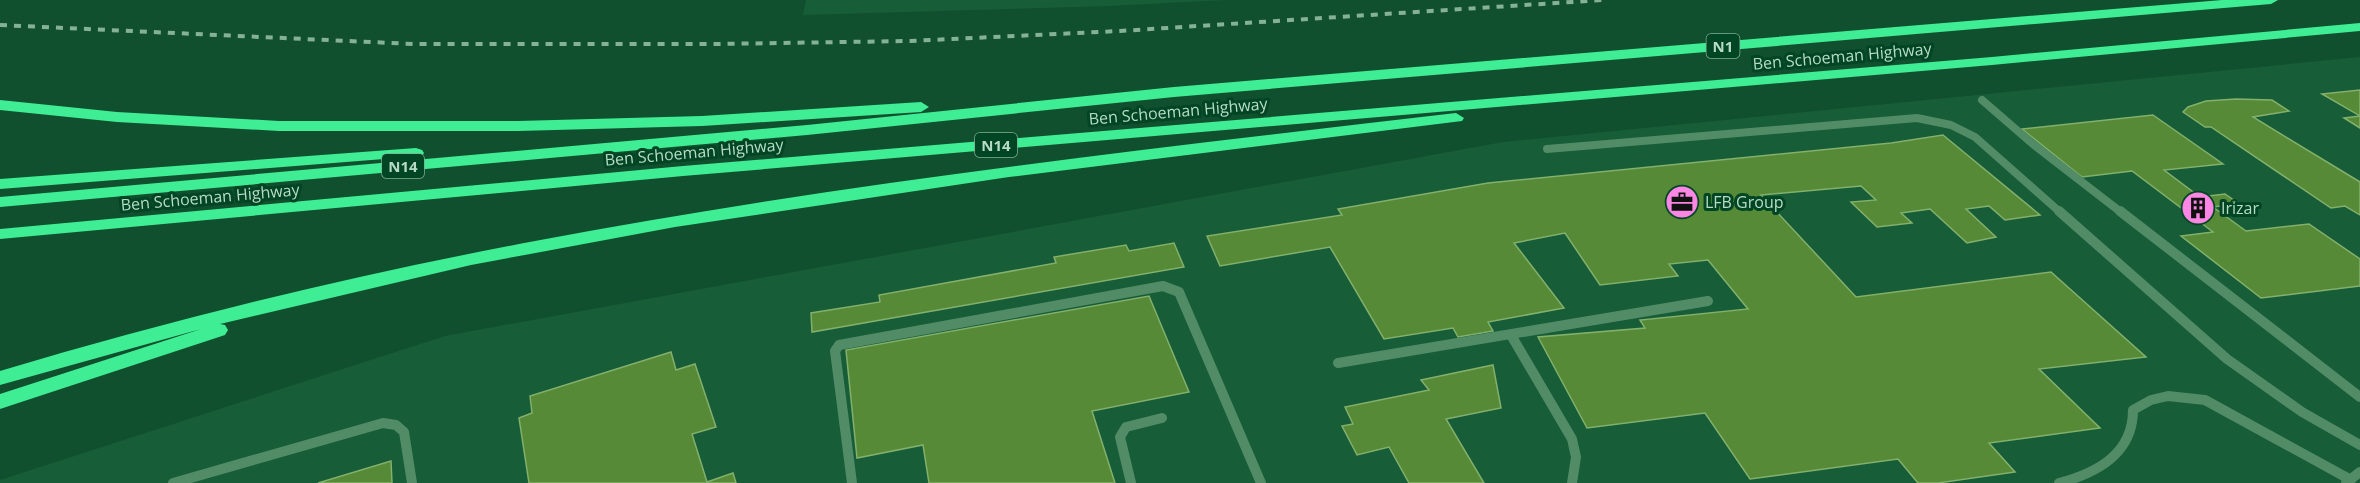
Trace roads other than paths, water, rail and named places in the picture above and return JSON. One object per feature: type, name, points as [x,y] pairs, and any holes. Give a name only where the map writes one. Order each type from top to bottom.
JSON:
[{"type":"highway","name":"Ben Schoeman Highway","points":[[0,202],[807,130],[1174,92],[2271,0]]},
{"type":"highway","name":"Ben Schoeman Highway","points":[[0,234],[695,170],[1992,61],[2360,27]]},
{"type":"highway","points":[[0,378],[73,356],[357,285],[563,241],[839,196],[1062,165],[1525,110],[1992,61]]},
{"type":"highway","points":[[0,105],[117,117],[279,126],[518,126],[702,120],[1174,92]]},
{"type":"highway","points":[[0,184],[627,137],[807,130]]},
{"type":"highway","points":[[0,402],[357,285]]},
{"type":"lane","points":[[1982,100],[2043,152],[2360,397]]},
{"type":"lane","points":[[1547,149],[1917,118],[1951,125],[1975,137],[2227,359],[2302,412],[2360,445]]},
{"type":"lane","points":[[852,483],[835,351],[840,345],[1163,286],[1179,292],[1261,483]]},
{"type":"lane","points":[[1338,363],[1708,301]]},
{"type":"lane","points":[[1511,335],[1572,439],[1576,457],[1572,483]]},
{"type":"lane","points":[[2059,483],[2072,480],[2108,463],[2131,432],[2133,410],[2160,396],[2180,394],[2205,400],[2352,478]]},
{"type":"lane","points":[[1131,483],[1120,437],[1126,427],[1162,418]]},
{"type":"lane","points":[[173,483],[383,423],[396,425],[404,432],[412,483]]},
{"type":"railway","points":[[0,25],[413,44],[715,44],[910,41],[1120,31],[1603,0]]},
{"type":"place","name":"LFB Group","points":[[1682,202]]},
{"type":"place","name":"Irizar","points":[[2198,208]]}]
